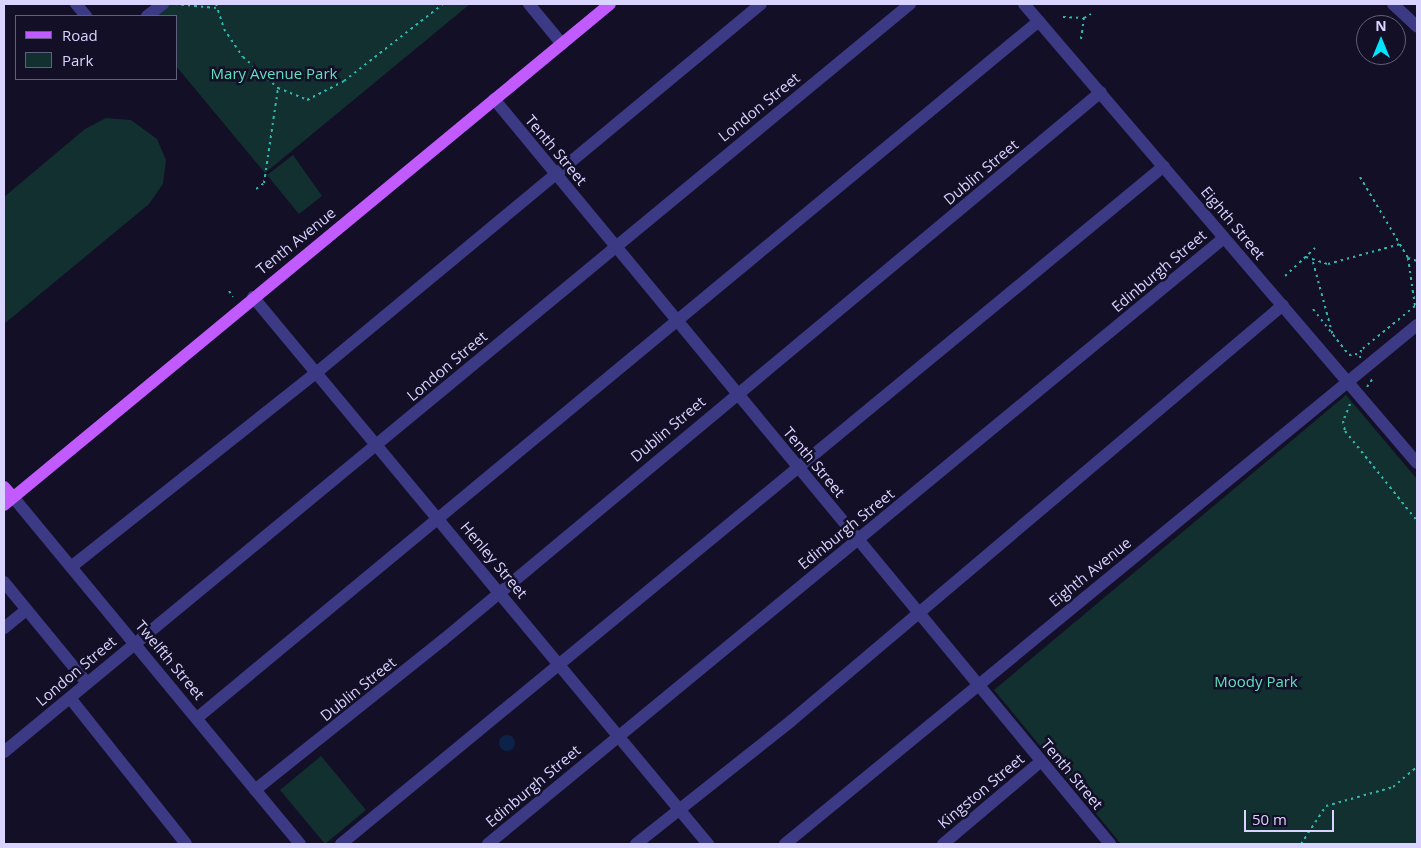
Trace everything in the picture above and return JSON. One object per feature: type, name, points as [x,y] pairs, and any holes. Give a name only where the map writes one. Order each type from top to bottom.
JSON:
[{"type":"main road","name":"Tenth Avenue","points":[[8,501],[610,4]]},
{"type":"main road","points":[[4,487],[8,501]]},
{"type":"street","points":[[76,4],[85,15]]},
{"type":"street","points":[[148,15],[163,4]]},
{"type":"street","points":[[529,4],[562,44]]},
{"type":"street","points":[[71,567],[316,373],[554,172],[761,4]]},
{"type":"street","name":"London Street","points":[[4,752],[910,4]]},
{"type":"street","name":"Eighth Street","points":[[1024,4],[1417,463]]},
{"type":"street","points":[[1401,6],[1417,26]]},
{"type":"street","points":[[197,718],[675,319],[1039,21]]},
{"type":"street","name":"Dublin Street","points":[[255,790],[1101,92]]},
{"type":"street","name":"Tenth Street","points":[[494,99],[1105,843]]},
{"type":"street","points":[[341,844],[797,466],[1164,166]]},
{"type":"street","name":"Edinburgh Street","points":[[488,844],[1224,238]]},
{"type":"street","name":"Henley Street","points":[[254,297],[708,844]]},
{"type":"street","points":[[636,844],[791,721],[916,611],[1282,306]]},
{"type":"street","name":"Eighth Avenue","points":[[785,844],[1417,325]]},
{"type":"street","name":"Twelfth Street","points":[[8,501],[71,567],[300,844]]},
{"type":"street","points":[[4,582],[87,683]]},
{"type":"street","points":[[4,628],[26,610]]},
{"type":"street","points":[[70,698],[186,844]]},
{"type":"street","name":"Kingston Street","points":[[943,844],[1040,762]]},
{"type":"path","points":[[172,4],[216,8]]},
{"type":"path","points":[[216,4],[232,44],[278,88],[299,100],[314,99],[417,28],[443,4]]},
{"type":"path","points":[[1063,17],[1084,18],[1092,14]]},
{"type":"path","points":[[1081,38],[1084,18]]},
{"type":"path","points":[[256,190],[264,183],[278,88]]},
{"type":"path","points":[[1313,309],[1349,355],[1357,354],[1415,306],[1408,258],[1360,177]]},
{"type":"path","points":[[1306,257],[1313,262],[1352,260],[1400,244]]},
{"type":"path","points":[[1285,276],[1315,248]]},
{"type":"path","points":[[1408,258],[1417,261]]},
{"type":"path","points":[[1313,262],[1333,336]]},
{"type":"path","points":[[229,291],[232,297]]},
{"type":"path","points":[[1357,354],[1360,358]]},
{"type":"path","points":[[1369,385],[1373,378]]},
{"type":"path","points":[[1346,408],[1344,431],[1417,521]]},
{"type":"path","points":[[1302,844],[1326,806],[1393,787],[1417,767]]},
{"type":"green space","name":"Mary Avenue Park","points":[[163,4],[470,4],[265,173],[178,68],[178,15],[148,15]]},
{"type":"green space","points":[[106,118],[131,120],[157,139],[166,160],[163,184],[149,204],[4,324],[4,197],[85,129]]},
{"type":"green space","points":[[293,155],[322,196],[299,214],[267,175]]},
{"type":"green space","name":"Moody Park","points":[[1346,395],[1417,479],[1417,844],[1121,844],[994,690]]},
{"type":"green space","points":[[321,756],[366,810],[325,844],[280,790]]},
{"type":"water","points":[[504,735],[510,735],[515,740],[513,749],[504,751],[499,746],[499,740]]}]
